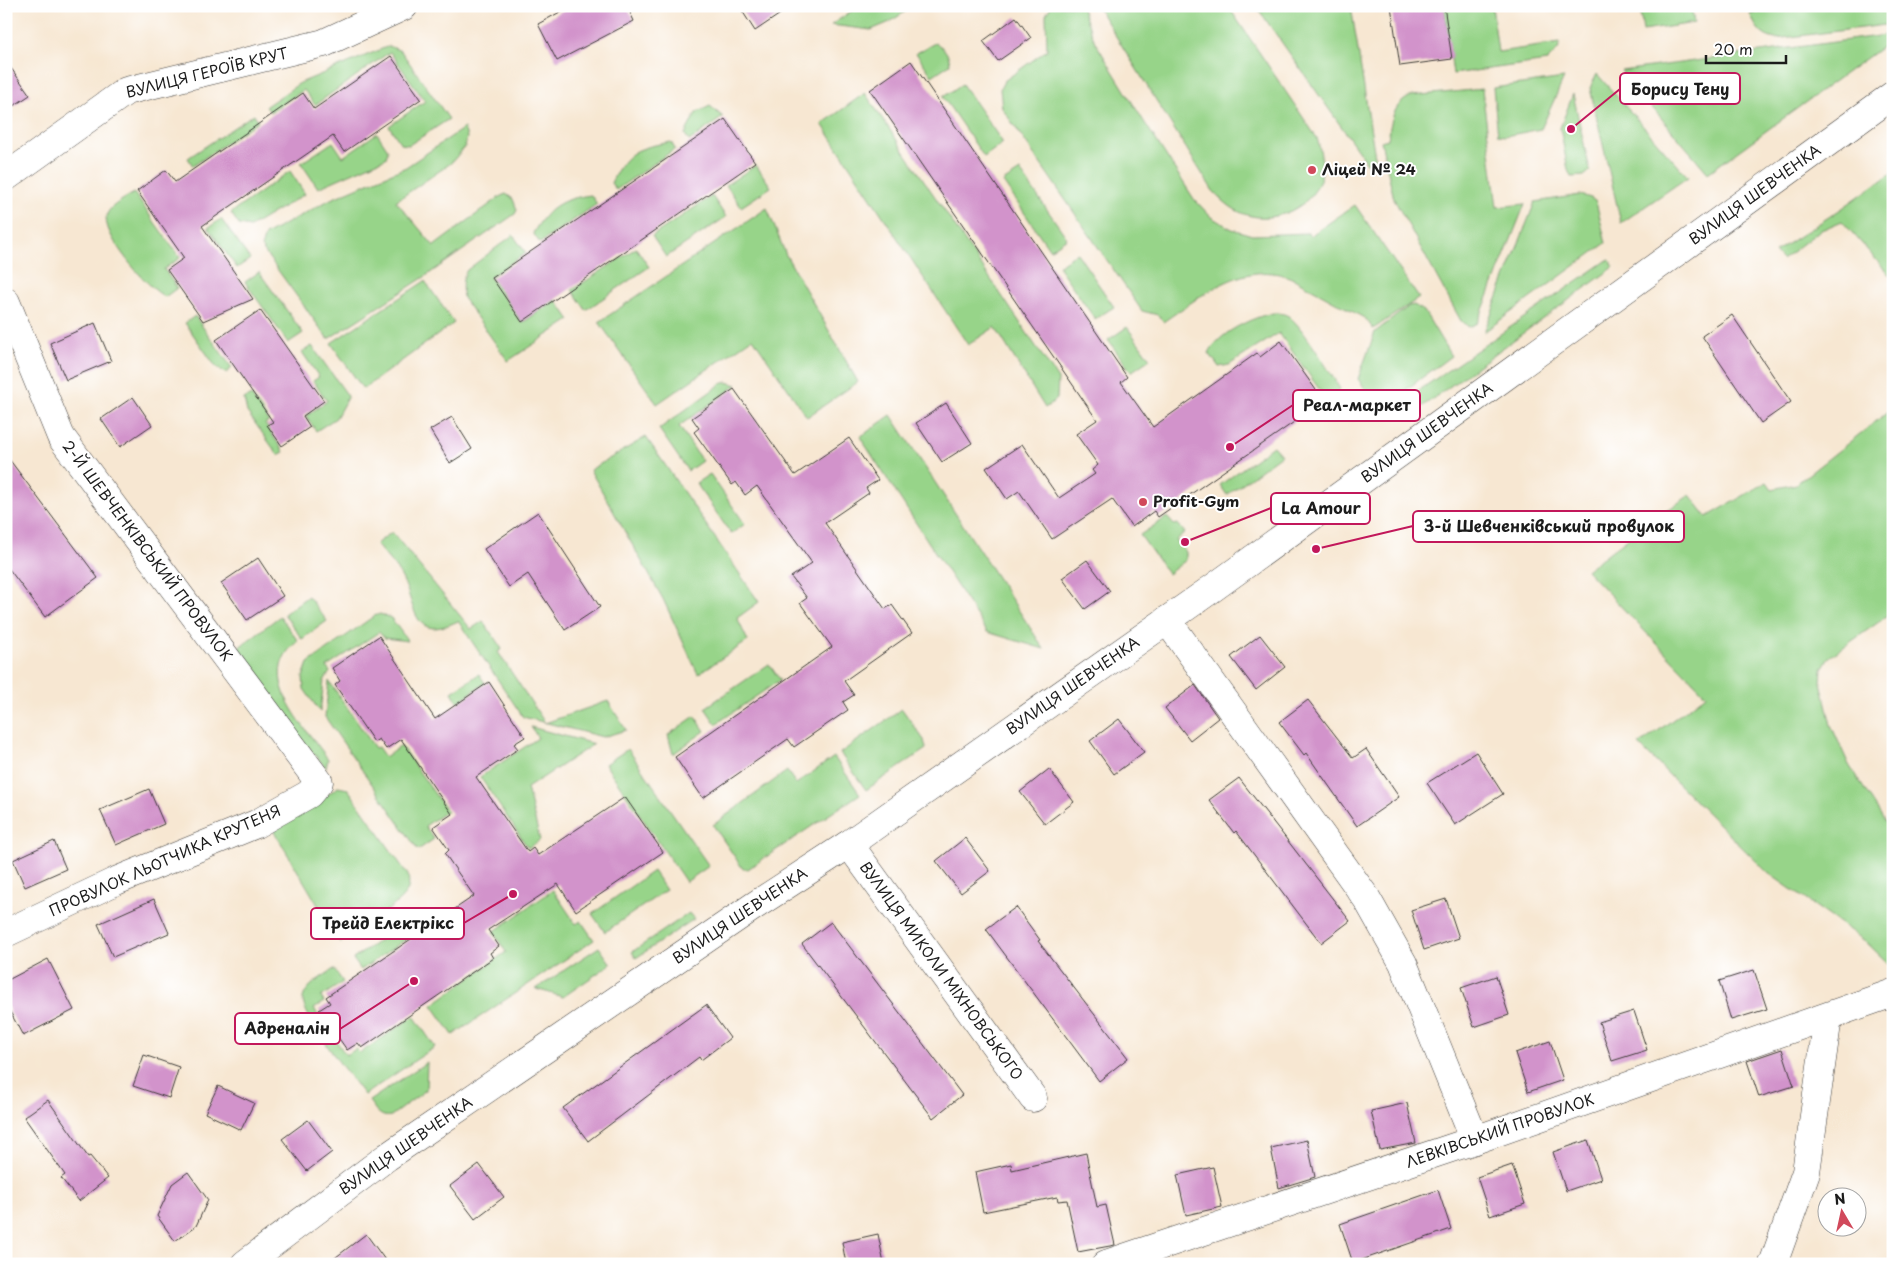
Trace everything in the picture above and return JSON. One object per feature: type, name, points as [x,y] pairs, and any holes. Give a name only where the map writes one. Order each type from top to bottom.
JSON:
[{"type":"street","name":"ВУЛИЦЯ ГЕРОЇВ КРУТ","points":[[6,177],[126,90],[324,44],[400,9]]},
{"type":"street","name":"ВУЛИЦЯ ШЕВЧЕНКА","points":[[245,1264],[396,1152],[754,906],[849,844],[1167,620],[1893,95]]},
{"type":"street","name":"2-Й ШЕВЧЕНКІВСЬКИЙ ПРОВУЛОК","points":[[6,302],[61,437],[319,782]]},
{"type":"street","points":[[1167,620],[1367,899],[1403,963],[1475,1140]]},
{"type":"street","name":"ПРОВУЛОК ЛЬОТЧИКА КРУТЕНЯ","points":[[6,933],[116,881],[256,824],[309,794],[319,782]]},
{"type":"street","name":"ВУЛИЦЯ МИКОЛИ МІХНОВСЬКОГО","points":[[849,844],[1033,1098]]},
{"type":"street","name":"ЛЕВКІВСЬКИЙ ПРОВУЛОК","points":[[1106,1264],[1475,1140],[1893,993]]},
{"type":"street","points":[[1773,1264],[1806,1172],[1828,1017]]},
{"type":"green space","points":[[859,6],[913,6],[890,22],[871,30],[831,25]]},
{"type":"green space","points":[[1051,6],[1081,6],[1095,42],[1143,120],[1194,199],[1211,217],[1232,229],[1252,235],[1308,233],[1310,236],[1355,205],[1419,298],[1373,329],[1366,319],[1294,279],[1276,273],[1259,273],[1225,282],[1163,322],[1158,315],[1142,311],[1002,108],[1000,89],[1004,81],[1047,50],[1046,15]]},
{"type":"green space","points":[[1097,6],[1228,6],[1317,138],[1322,159],[1322,172],[1312,195],[1303,204],[1292,210],[1281,215],[1268,217],[1244,214],[1223,201],[1213,191]]},
{"type":"green space","points":[[1256,6],[1351,6],[1375,157],[1372,170]]},
{"type":"green space","points":[[1444,6],[1492,6],[1498,52],[1560,43],[1558,50],[1547,61],[1453,74]]},
{"type":"green space","points":[[1639,6],[1691,6],[1694,23],[1643,31]]},
{"type":"green space","points":[[1760,6],[1893,6],[1893,24],[1775,39],[1766,36],[1754,23],[1750,14],[1760,12]]},
{"type":"green space","points":[[1893,34],[1893,39],[1708,173],[1621,71]]},
{"type":"green space","points":[[935,43],[946,51],[950,64],[932,76],[916,53]]},
{"type":"green space","points":[[389,46],[401,51],[449,119],[409,145],[401,144],[389,126],[425,101],[390,52],[315,105],[304,90],[270,112],[266,106],[300,83]]},
{"type":"green space","points":[[1597,74],[1688,177],[1621,223],[1590,88]]},
{"type":"green space","points":[[1564,78],[1541,129],[1505,136],[1498,135],[1493,88]]},
{"type":"green space","points":[[962,84],[1003,143],[984,157],[943,97]]},
{"type":"green space","points":[[1482,89],[1497,207],[1525,204],[1477,323],[1469,327],[1461,321],[1394,199],[1381,141],[1388,139],[1394,113],[1406,99],[1412,96]]},
{"type":"green space","points":[[865,93],[1058,379],[1057,399],[1045,408],[995,327],[968,345],[822,124]]},
{"type":"green space","points":[[1573,94],[1590,171],[1584,176],[1571,177],[1560,128]]},
{"type":"green space","points":[[710,106],[723,117],[689,141],[685,134],[696,113]]},
{"type":"green space","points":[[254,114],[258,121],[193,166],[188,158]]},
{"type":"green space","points":[[464,128],[467,137],[465,147],[451,163],[396,201],[434,246],[506,194],[513,199],[517,210],[515,214],[423,278],[328,339],[261,247],[265,235],[331,199],[406,167]]},
{"type":"green space","points":[[377,133],[388,150],[386,158],[318,188],[301,163],[333,142],[343,157]]},
{"type":"green space","points":[[671,142],[675,149],[616,190],[611,183],[616,172],[628,158],[649,146]]},
{"type":"green space","points":[[756,165],[771,187],[741,207],[726,185]]},
{"type":"green space","points":[[290,171],[305,194],[250,227],[239,225],[231,213]]},
{"type":"green space","points":[[1020,171],[1067,238],[1050,250],[1003,182]]},
{"type":"green space","points":[[1893,172],[1893,279],[1842,221],[1819,231],[1782,260],[1775,252],[1841,209]]},
{"type":"green space","points":[[134,193],[180,258],[164,269],[177,288],[165,297],[157,292],[137,272],[117,246],[106,223],[109,211]]},
{"type":"green space","points":[[591,195],[597,204],[540,243],[533,233],[550,211],[563,202]]},
{"type":"green space","points":[[1580,195],[1591,198],[1596,202],[1606,243],[1484,332],[1535,202]]},
{"type":"green space","points":[[712,196],[726,217],[666,257],[652,236]]},
{"type":"green space","points":[[767,208],[786,255],[858,382],[807,417],[753,338],[657,404],[599,322]]},
{"type":"green space","points":[[221,219],[250,259],[237,268],[208,228]]},
{"type":"green space","points":[[513,235],[526,253],[490,277],[522,323],[556,300],[570,320],[508,361],[463,298],[462,284],[467,270]]},
{"type":"green space","points":[[636,248],[649,267],[586,310],[572,290]]},
{"type":"green space","points":[[1077,253],[1114,307],[1095,319],[1058,266]]},
{"type":"green space","points":[[1609,259],[1614,267],[1423,406],[1398,415],[1402,402]]},
{"type":"green space","points":[[259,272],[303,333],[288,343],[245,282]]},
{"type":"green space","points":[[425,281],[454,323],[363,389],[331,343]]},
{"type":"green space","points":[[1414,305],[1424,311],[1451,356],[1380,409],[1358,379],[1375,332],[1409,306]]},
{"type":"green space","points":[[1273,313],[1287,315],[1297,324],[1340,389],[1327,400],[1279,333],[1229,365],[1219,367],[1209,353],[1220,339],[1237,327],[1256,318]]},
{"type":"green space","points":[[195,316],[232,368],[226,373],[216,367],[185,323]]},
{"type":"green space","points":[[1127,327],[1150,359],[1131,372],[1108,340]]},
{"type":"green space","points":[[312,346],[348,396],[336,418],[316,431],[306,416],[327,401],[313,381],[319,377],[302,352]]},
{"type":"green space","points":[[727,382],[737,385],[679,426],[702,461],[688,471],[659,429],[721,384]]},
{"type":"green space","points":[[251,395],[269,421],[265,424],[284,452],[278,455],[247,412],[244,399]]},
{"type":"green space","points":[[1893,408],[1893,612],[1828,658],[1822,669],[1821,682],[1831,725],[1849,765],[1893,834],[1893,968],[1865,941],[1768,873],[1639,745],[1706,695],[1586,570],[1645,525],[1690,495],[1707,517],[1767,482],[1772,489],[1796,484]]},
{"type":"green space","points":[[891,415],[1044,649],[987,632],[860,437]]},
{"type":"green space","points":[[646,437],[759,602],[737,618],[748,641],[698,674],[663,599],[590,470]]},
{"type":"green space","points":[[1273,446],[1281,455],[1227,495],[1220,485]]},
{"type":"green space","points":[[710,474],[745,524],[731,534],[696,483]]},
{"type":"green space","points":[[1167,517],[1174,525],[1178,524],[1185,533],[1176,540],[1186,552],[1186,560],[1168,574],[1140,535]]},
{"type":"green space","points":[[392,532],[471,629],[483,621],[502,649],[498,652],[545,722],[523,717],[458,621],[443,627],[432,628],[424,625],[418,619],[402,578],[376,544]]},
{"type":"green space","points":[[308,596],[327,621],[302,639],[284,614]]},
{"type":"green space","points":[[380,614],[391,618],[408,641],[384,638],[379,632],[327,667],[330,672],[324,681],[320,712],[304,689],[303,677],[308,663],[374,616]]},
{"type":"green space","points":[[280,616],[298,641],[285,655],[280,670],[282,685],[288,701],[297,716],[328,759],[326,768],[230,654]]},
{"type":"green space","points":[[769,664],[780,680],[716,724],[705,708]]},
{"type":"green space","points":[[479,674],[485,683],[458,702],[452,692]]},
{"type":"green space","points":[[329,681],[375,748],[378,747],[385,757],[401,746],[447,811],[425,826],[434,839],[418,850],[325,717]]},
{"type":"green space","points":[[608,701],[626,730],[603,737],[546,723]]},
{"type":"green space","points":[[902,709],[924,740],[926,749],[866,790],[840,753]]},
{"type":"green space","points":[[695,716],[705,731],[673,754],[668,735]]},
{"type":"green space","points":[[531,727],[594,744],[527,788],[540,840],[528,848],[480,777],[538,738]]},
{"type":"green space","points":[[628,749],[709,866],[686,882],[605,764]]},
{"type":"green space","points":[[834,757],[860,794],[748,869],[743,869],[713,825],[787,771],[796,784]]},
{"type":"green space","points":[[338,787],[348,789],[408,875],[409,882],[407,892],[400,900],[340,942],[272,828],[294,817]]},
{"type":"green space","points":[[653,871],[666,890],[605,932],[592,914]]},
{"type":"green space","points":[[553,890],[576,924],[581,921],[594,940],[453,1035],[432,1005],[506,952],[493,932]]},
{"type":"green space","points":[[689,913],[694,919],[636,958],[632,952]]},
{"type":"green space","points":[[409,920],[417,932],[361,970],[353,959]]},
{"type":"green space","points":[[599,947],[611,964],[563,997],[536,989]]},
{"type":"green space","points":[[334,969],[343,982],[321,997],[324,1002],[314,1009],[346,1055],[356,1049],[360,1053],[414,1016],[435,1047],[364,1095],[318,1032],[304,1006],[303,998],[308,989]]},
{"type":"green space","points":[[427,1062],[426,1090],[391,1116],[387,1117],[378,1113],[369,1101]]},
{"type":"building","points":[[571,6],[627,6],[634,21],[557,61],[538,24]]},
{"type":"building","points":[[739,6],[792,6],[755,31]]},
{"type":"building","points":[[1391,6],[1444,6],[1452,59],[1400,66]]},
{"type":"building","points":[[1016,17],[1031,38],[998,61],[983,41]]},
{"type":"building","points":[[391,56],[421,99],[344,152],[333,136],[202,226],[253,299],[203,321],[167,270],[184,258],[137,191],[166,170],[175,182],[303,93],[314,109]]},
{"type":"building","points":[[6,61],[30,95],[6,111]]},
{"type":"building","points":[[911,61],[1127,377],[1121,382],[1153,427],[1257,353],[1260,357],[1281,341],[1321,397],[1296,414],[1297,420],[1158,517],[1154,511],[1132,527],[1112,499],[1052,539],[1019,491],[1007,499],[986,468],[1022,444],[1059,498],[1095,474],[1092,470],[1098,465],[1076,434],[1097,420],[870,90]]},
{"type":"building","points":[[725,119],[755,162],[522,322],[492,278]]},
{"type":"building","points":[[260,310],[324,401],[303,416],[310,427],[282,446],[267,425],[273,422],[216,340]]},
{"type":"building","points":[[1732,315],[1791,402],[1761,423],[1702,336]]},
{"type":"building","points":[[95,323],[111,361],[66,380],[50,343]]},
{"type":"building","points":[[734,389],[795,475],[849,438],[878,480],[866,488],[869,493],[825,523],[885,609],[892,605],[912,633],[844,681],[854,695],[843,702],[848,710],[794,747],[788,739],[703,798],[675,757],[832,647],[800,603],[807,598],[791,577],[812,563],[757,486],[745,495],[736,482],[732,485],[694,432],[699,428],[692,418]]},
{"type":"building","points":[[133,397],[152,425],[120,447],[101,419]]},
{"type":"building","points":[[946,403],[972,443],[942,462],[916,423]]},
{"type":"building","points":[[452,417],[472,449],[450,463],[430,430]]},
{"type":"building","points":[[6,455],[98,578],[45,617],[6,565]]},
{"type":"building","points":[[538,512],[600,607],[565,630],[528,574],[509,587],[484,549]]},
{"type":"building","points":[[258,558],[283,596],[247,620],[221,583]]},
{"type":"building","points":[[1087,560],[1110,591],[1085,609],[1062,578]]},
{"type":"building","points":[[1260,635],[1285,667],[1256,690],[1231,657]]},
{"type":"building","points":[[379,636],[435,719],[489,682],[525,737],[514,744],[518,749],[476,777],[528,852],[533,848],[538,855],[625,797],[663,852],[576,911],[558,884],[488,930],[499,946],[490,953],[493,958],[362,1048],[358,1043],[347,1050],[319,1010],[330,1003],[326,997],[474,896],[445,854],[449,850],[433,827],[452,814],[401,739],[386,749],[379,739],[374,742],[335,685],[340,681],[332,668]]},
{"type":"building","points":[[1195,685],[1218,718],[1190,740],[1165,708]]},
{"type":"building","points":[[1308,700],[1353,758],[1366,749],[1399,797],[1357,826],[1306,753],[1304,755],[1279,722]]},
{"type":"building","points":[[1119,719],[1144,752],[1114,774],[1090,741]]},
{"type":"building","points":[[1476,752],[1503,794],[1455,825],[1427,783]]},
{"type":"building","points":[[1049,769],[1074,802],[1045,824],[1020,792]]},
{"type":"building","points":[[1239,778],[1350,921],[1321,943],[1236,831],[1234,833],[1209,800]]},
{"type":"building","points":[[149,789],[164,824],[116,845],[100,810]]},
{"type":"building","points":[[965,838],[990,871],[961,893],[936,861]]},
{"type":"building","points":[[54,841],[66,869],[25,887],[13,860]]},
{"type":"building","points":[[154,899],[169,933],[113,957],[98,924]]},
{"type":"building","points":[[1446,899],[1459,938],[1424,950],[1411,910]]},
{"type":"building","points":[[1016,907],[1040,940],[1038,941],[1128,1058],[1099,1081],[986,929]]},
{"type":"building","points":[[831,922],[962,1095],[933,1118],[802,944]]},
{"type":"building","points":[[48,959],[74,1010],[23,1036],[6,1004],[6,981]]},
{"type":"building","points":[[1754,970],[1767,1009],[1731,1020],[1719,981]]},
{"type":"building","points":[[1496,976],[1509,1015],[1474,1027],[1461,988]]},
{"type":"building","points":[[706,1005],[730,1038],[701,1060],[699,1057],[588,1141],[563,1108]]},
{"type":"building","points":[[1634,1011],[1647,1050],[1612,1061],[1599,1022]]},
{"type":"building","points":[[1550,1041],[1563,1080],[1528,1092],[1515,1053]]},
{"type":"building","points":[[1782,1049],[1794,1086],[1759,1097],[1747,1061]]},
{"type":"building","points":[[144,1055],[179,1067],[169,1098],[133,1086]]},
{"type":"building","points":[[218,1086],[254,1103],[241,1130],[205,1113]]},
{"type":"building","points":[[48,1100],[88,1157],[90,1156],[108,1178],[79,1201],[61,1178],[65,1175],[24,1117]]},
{"type":"building","points":[[1407,1103],[1416,1143],[1380,1150],[1371,1111]]},
{"type":"building","points":[[308,1120],[332,1152],[307,1171],[282,1139]]},
{"type":"building","points":[[1307,1140],[1315,1177],[1279,1188],[1271,1148]]},
{"type":"building","points":[[1588,1140],[1601,1179],[1566,1191],[1553,1152]]},
{"type":"building","points":[[1086,1153],[1097,1207],[1106,1205],[1115,1245],[1078,1252],[1067,1200],[1058,1201],[1057,1197],[983,1212],[975,1172],[1011,1164],[1012,1170]]},
{"type":"building","points":[[479,1164],[504,1197],[475,1219],[450,1186]]},
{"type":"building","points":[[1512,1165],[1525,1204],[1490,1216],[1477,1177]]},
{"type":"building","points":[[1213,1167],[1222,1207],[1186,1215],[1177,1175]]},
{"type":"building","points":[[188,1172],[208,1200],[196,1226],[175,1241],[157,1216],[172,1184]]},
{"type":"building","points":[[1438,1190],[1451,1229],[1353,1263],[1340,1224]]},
{"type":"building","points":[[366,1234],[388,1264],[327,1264]]},
{"type":"building","points":[[878,1234],[884,1264],[846,1264],[842,1242]]},
{"type":"place","name":"Борису Тену","points":[[1571,129]]},
{"type":"place","name":"Ліцей № 24","points":[[1312,170]]},
{"type":"place","name":"Реал-маркет","points":[[1230,447]]},
{"type":"place","name":"Profit-Gym","points":[[1143,502]]},
{"type":"place","name":"La Amour","points":[[1185,542]]},
{"type":"place","name":"3-й Шевченківський провулок","points":[[1316,549]]},
{"type":"place","name":"Трейд Електрікс","points":[[513,894]]},
{"type":"place","name":"Адреналін","points":[[414,981]]}]
